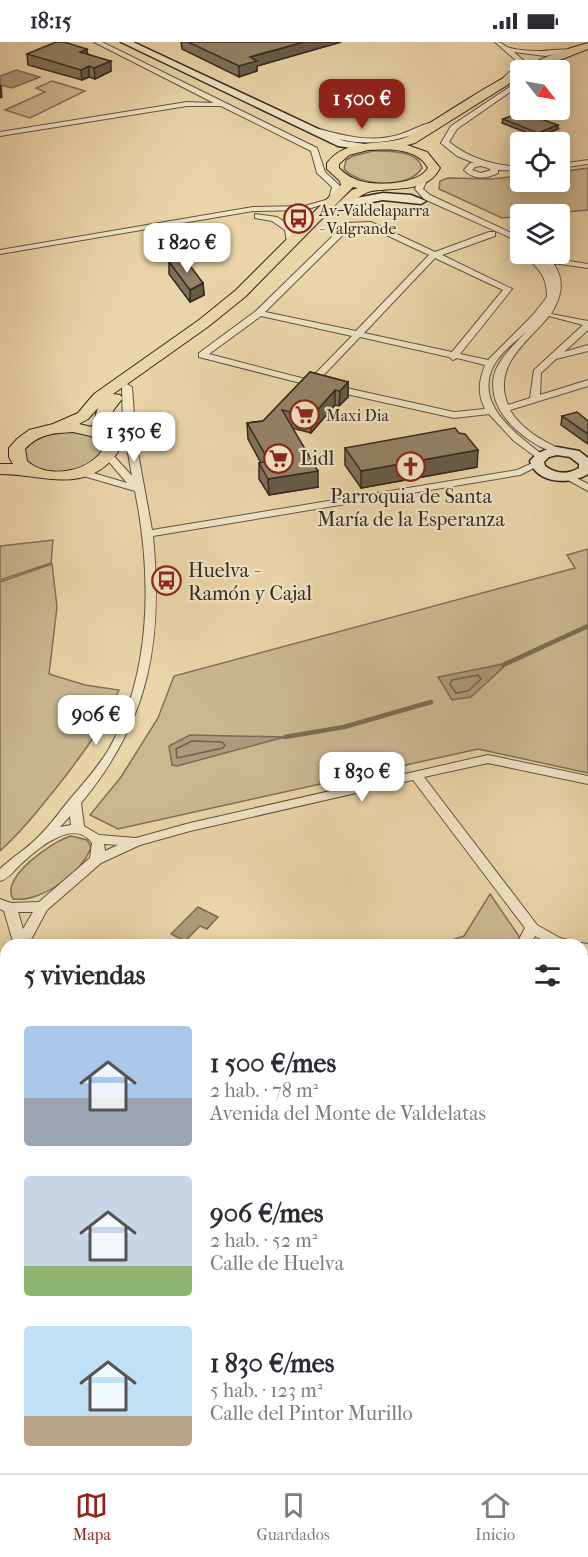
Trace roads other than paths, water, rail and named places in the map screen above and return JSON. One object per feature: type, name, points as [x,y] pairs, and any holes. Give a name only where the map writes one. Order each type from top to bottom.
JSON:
[{"type":"highway","points":[[548,60],[587,49]]},
{"type":"highway","points":[[562,60],[587,49]]},
{"type":"highway","points":[[377,187],[346,180],[333,169],[333,163],[337,157],[365,147],[392,146],[411,140],[500,85],[510,82]]},
{"type":"highway","points":[[424,155],[420,148],[423,142],[510,85]]},
{"type":"highway","points":[[0,458],[17,448],[31,435],[57,428],[83,416],[99,397],[215,315],[248,287],[291,242],[338,202],[356,193],[377,187],[403,186],[423,180],[431,174],[434,168],[432,161],[424,155],[392,146]]},
{"type":"highway","points":[[99,434],[99,418],[105,406],[127,387],[174,356],[238,306],[287,262],[338,202],[347,186],[346,180]]},
{"type":"highway","points":[[0,469],[27,470],[53,476],[83,473],[103,463],[109,456],[111,448],[107,440],[99,434],[87,429],[57,428]]},
{"type":"highway","points":[[17,448],[16,456],[19,463],[27,470]]},
{"type":"main road","points":[[110,42],[329,146],[337,157]]},
{"type":"main road","points":[[126,42],[342,144],[365,147]]},
{"type":"main road","points":[[377,187],[396,190],[421,201]]},
{"type":"main road","points":[[338,202],[378,195],[405,196],[421,201]]},
{"type":"main road","points":[[557,451],[585,464],[569,477],[548,474],[538,461],[557,451]]},
{"type":"street","points":[[0,252],[253,209],[305,208],[338,202],[336,186],[321,173],[314,150],[97,42]]},
{"type":"street","points":[[110,42],[119,52]]},
{"type":"street","points":[[498,42],[523,63],[500,85]]},
{"type":"street","points":[[505,48],[544,54],[587,49]]},
{"type":"street","points":[[510,86],[454,128],[445,143],[460,154],[489,166],[510,168]]},
{"type":"street","points":[[187,104],[196,99],[198,93]]},
{"type":"street","points":[[0,134],[187,104],[225,105]]},
{"type":"street","points":[[298,124],[347,140],[375,142],[403,137],[455,112]]},
{"type":"street","points":[[570,165],[588,162]]},
{"type":"street","points":[[423,180],[419,189],[428,197],[510,235]]},
{"type":"street","points":[[421,201],[510,243]]},
{"type":"street","points":[[221,215],[252,215],[274,219],[289,229],[291,242]]},
{"type":"street","points":[[453,357],[508,290],[368,224],[349,225],[259,313],[202,355],[311,383],[454,415],[490,411]]},
{"type":"street","points":[[311,383],[434,255],[492,234]]},
{"type":"street","points":[[570,262],[586,266]]},
{"type":"street","points":[[520,472],[538,461],[490,411],[483,384],[490,363],[537,316],[551,297],[549,277],[540,264]]},
{"type":"street","points":[[552,264],[562,277],[564,297],[553,316],[502,367],[497,389],[504,409],[519,427],[532,439],[557,451]]},
{"type":"street","points":[[562,277],[586,266]]},
{"type":"street","points":[[259,313],[453,357],[490,363]]},
{"type":"street","points":[[553,316],[588,324]]},
{"type":"street","points":[[535,399],[537,372],[588,324]]},
{"type":"street","points":[[551,358],[588,348]]},
{"type":"street","points":[[504,409],[588,383]]},
{"type":"street","points":[[0,876],[19,857],[45,837],[96,774],[122,735],[138,686],[153,607],[148,534],[138,489],[135,456],[126,410],[127,387]]},
{"type":"street","points":[[109,456],[138,489]]},
{"type":"street","points":[[148,534],[520,472],[548,474]]},
{"type":"street","points":[[83,473],[138,489]]},
{"type":"street","points":[[569,477],[588,488]]},
{"type":"street","points":[[24,939],[42,907],[96,860],[136,842],[488,759],[588,780]]},
{"type":"street","points":[[416,775],[532,928],[550,939]]},
{"type":"street","points":[[75,801],[78,830]]},
{"type":"street","points":[[45,837],[78,830],[89,832],[98,839],[136,842]]},
{"type":"street","points":[[96,860],[100,849],[98,839]]},
{"type":"street","points":[[19,939],[5,906],[42,907]]},
{"type":"street","points":[[526,939],[532,928]]},
{"type":"water","points":[[16,70],[40,77],[12,88],[0,85],[0,76]]},
{"type":"water","points":[[508,663],[471,697],[452,700],[438,677]]},
{"type":"water","points":[[190,735],[285,737],[177,766],[172,765],[169,746]]},
{"type":"water","points":[[198,907],[218,917],[207,929],[200,926],[187,939],[171,934]]},
{"type":"waterway","points":[[503,665],[588,626]]},
{"type":"waterway","points":[[285,737],[344,727],[431,702]]},
{"type":"place","name":"Av. Valdelaparra - Valgrande","points":[[298,219]]},
{"type":"place","name":"Maxi Dia","points":[[305,415]]},
{"type":"place","name":"Lidl","points":[[279,458]]},
{"type":"place","name":"Parroquia de Santa María de la Esperanza","points":[[411,466]]},
{"type":"place","name":"Huelva - Ramón y Cajal","points":[[167,581]]}]
